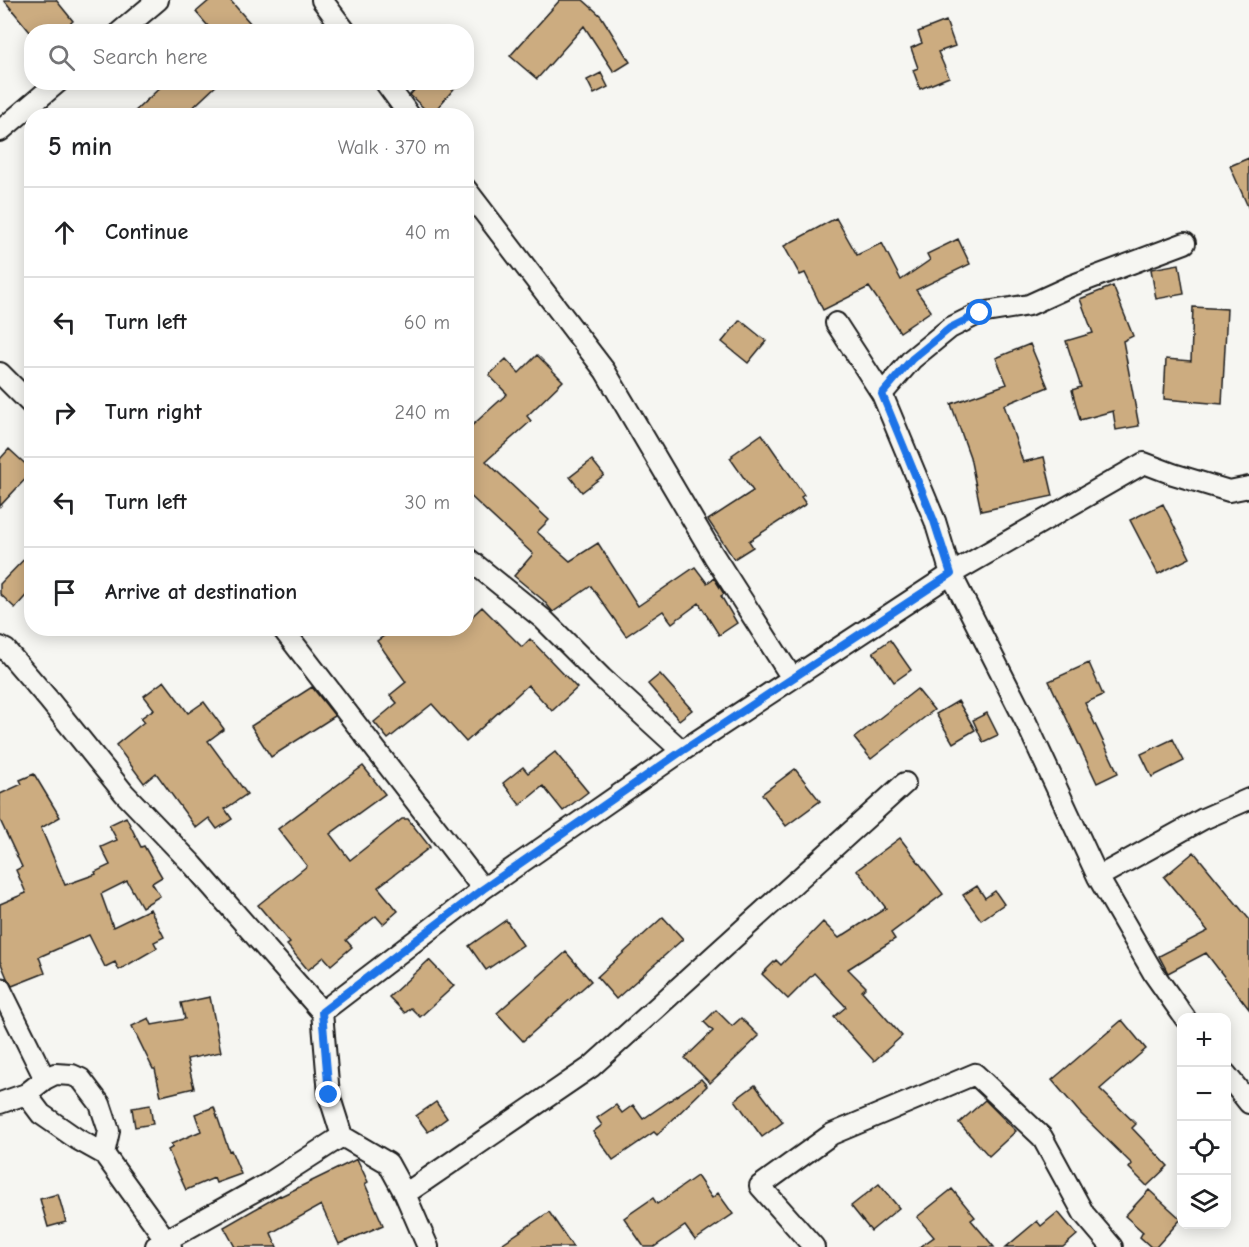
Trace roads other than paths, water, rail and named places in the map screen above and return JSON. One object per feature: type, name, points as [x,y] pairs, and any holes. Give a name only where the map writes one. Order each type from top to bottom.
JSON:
[{"type":"street","points":[[130,24],[158,0]]},
{"type":"street","points":[[322,0],[340,24]]},
{"type":"street","points":[[27,108],[49,90]]},
{"type":"street","points":[[391,90],[404,108]]},
{"type":"street","points":[[0,131],[24,111]]},
{"type":"street","points":[[474,199],[604,370],[714,556],[792,678]]},
{"type":"street","points":[[882,394],[912,359],[950,328],[980,313],[1029,305],[1072,285],[1185,243]]},
{"type":"street","points":[[836,323],[882,394],[934,521],[951,574],[1021,711],[1098,877],[1154,974],[1182,1013]]},
{"type":"street","points":[[0,373],[24,397]]},
{"type":"street","points":[[322,1012],[483,889],[682,751],[951,574],[1144,463],[1229,491],[1249,487]]},
{"type":"street","points":[[474,563],[543,619],[602,678],[682,751]]},
{"type":"street","points":[[288,636],[483,889]]},
{"type":"street","points":[[0,647],[6,650],[49,700],[124,793],[193,865],[322,1012],[329,1095],[342,1136],[388,1163],[405,1194],[428,1247]]},
{"type":"street","points":[[405,1194],[591,1067],[905,783]]},
{"type":"street","points":[[1098,877],[1203,819],[1249,799]]},
{"type":"street","points":[[0,988],[45,1079]]},
{"type":"street","points":[[0,1103],[26,1094],[55,1074],[72,1075],[81,1079],[100,1104],[109,1131],[104,1154]]},
{"type":"street","points":[[814,1247],[760,1186],[832,1134],[975,1074],[1042,1137],[1084,1214],[1112,1247]]},
{"type":"street","points":[[1231,1079],[1249,1103]]},
{"type":"street","points":[[26,1094],[41,1114],[77,1139],[104,1154],[164,1245],[269,1183],[342,1136]]}]
